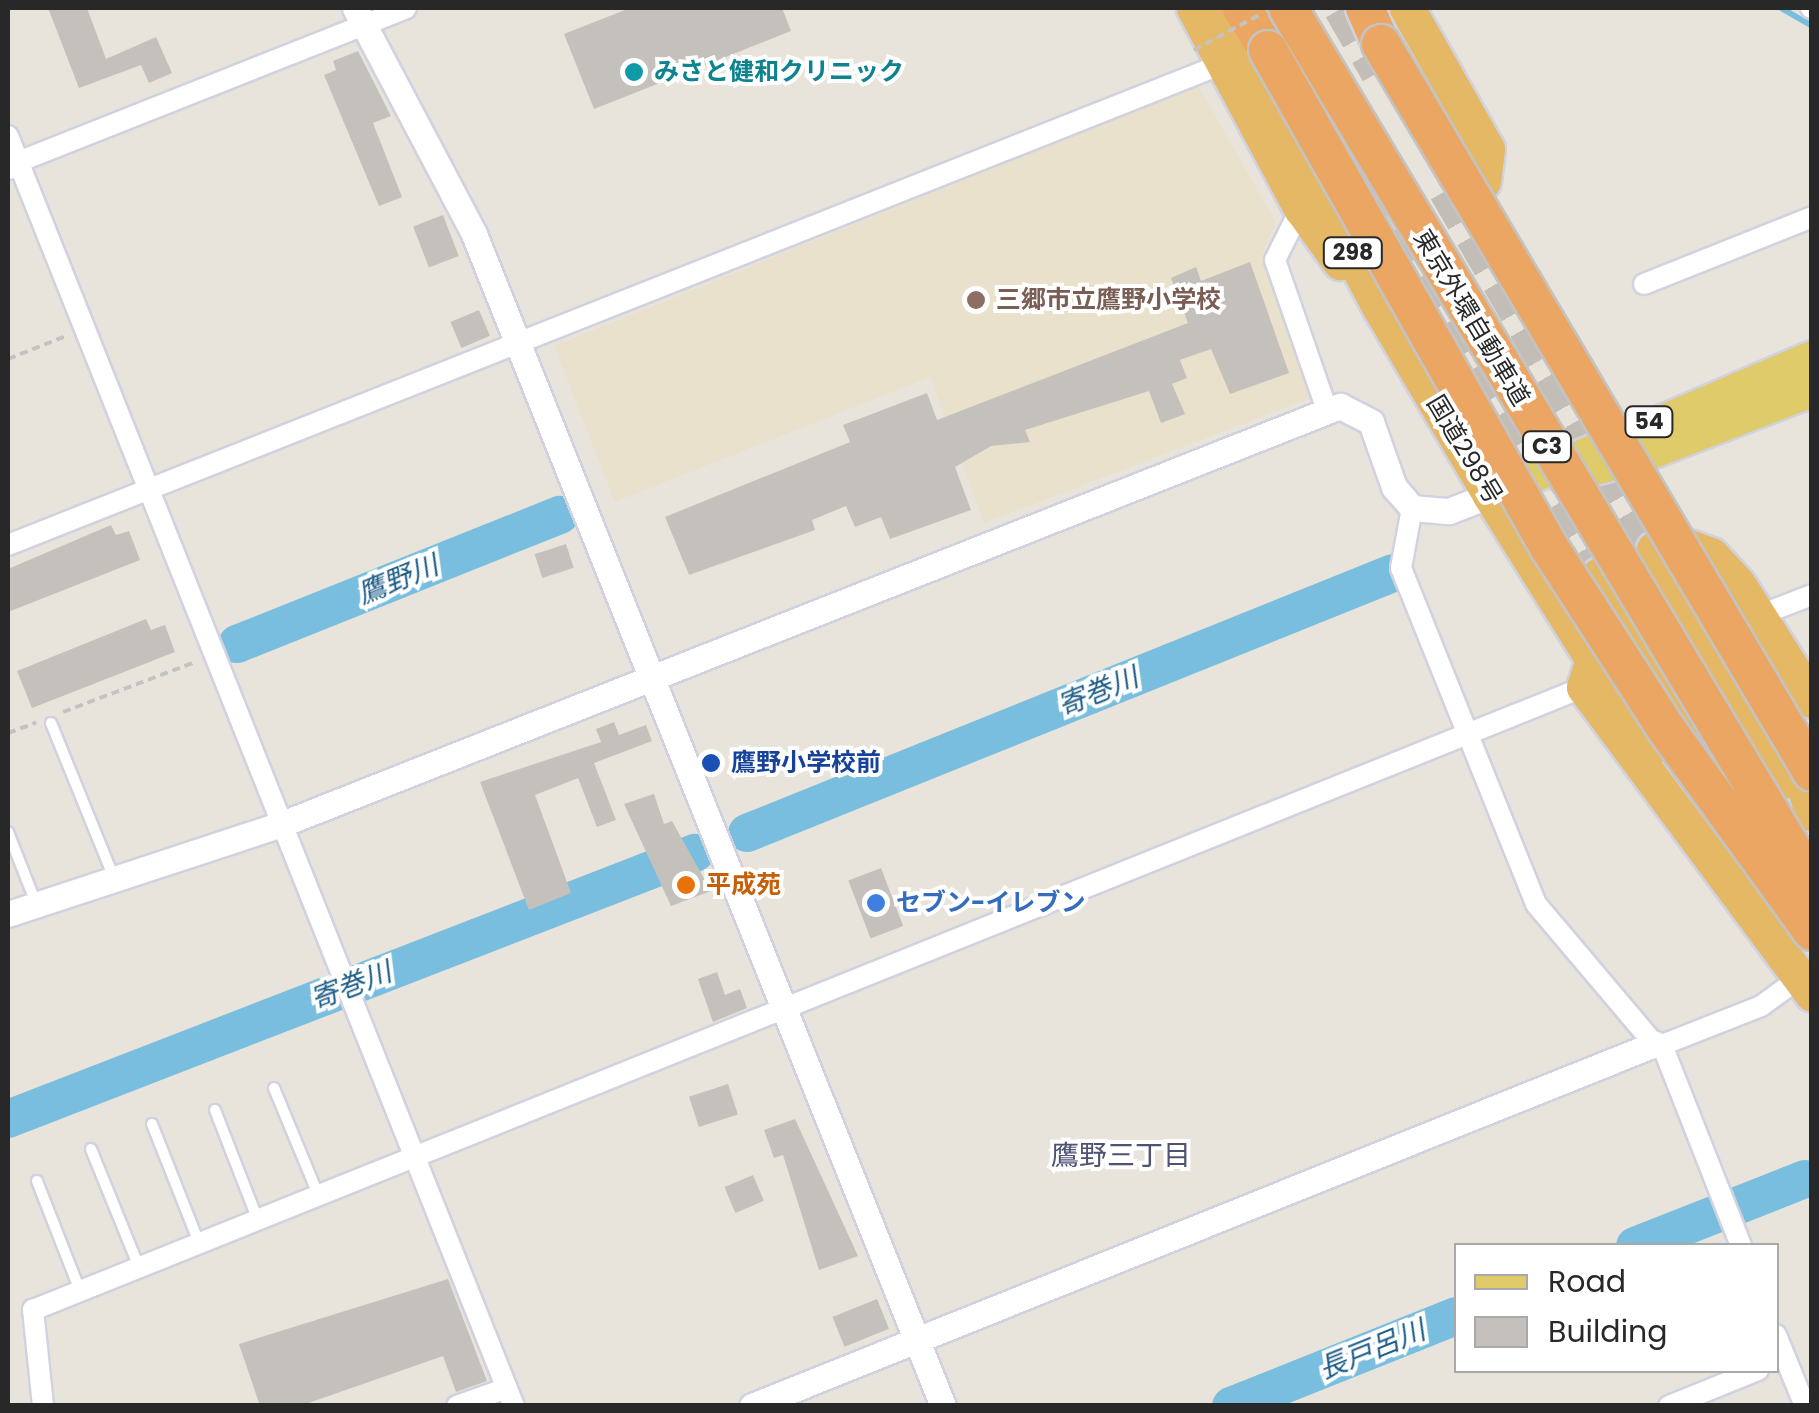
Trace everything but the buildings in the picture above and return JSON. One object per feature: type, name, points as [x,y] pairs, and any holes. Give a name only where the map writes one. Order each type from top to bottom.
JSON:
[{"type":"highway","name":"298","points":[[1194,8],[1208,57],[1301,208],[1380,308]]},
{"type":"highway","name":"国道298号","points":[[1221,8],[1380,308],[1490,495],[1588,674],[1667,754],[1769,847]]},
{"type":"highway","points":[[1242,8],[1273,20],[1550,547],[1667,730],[1812,931]]},
{"type":"highway","name":"東京外環自動車道","points":[[1318,8],[1812,847]]},
{"type":"highway","points":[[1365,8],[1483,182],[1689,547],[1774,678],[1812,814]]},
{"type":"highway","points":[[1406,8],[1487,150],[1483,182]]},
{"type":"highway","name":"東京外環自動車道","points":[[1273,20],[1812,884]]},
{"type":"highway","points":[[1378,26],[1812,772]]},
{"type":"highway","points":[[1689,547],[1710,555],[1760,615],[1812,700]]},
{"type":"highway","points":[[1654,550],[1812,814]]},
{"type":"highway","name":"国道298号","points":[[1599,574],[1812,916]]},
{"type":"highway","points":[[1588,674],[1806,986]]},
{"type":"main road","name":"54","points":[[1631,445],[1812,358]]},
{"type":"main road","name":"54","points":[[1490,495],[1631,445],[1812,391]]},
{"type":"street","points":[[13,164],[361,17],[396,9]]},
{"type":"street","points":[[361,17],[448,174],[520,344],[943,1406]]},
{"type":"street","points":[[8,545],[520,344],[1208,57]]},
{"type":"street","points":[[8,136],[13,164],[150,490],[511,1397],[457,1406]]},
{"type":"street","points":[[1301,208],[1275,260],[1328,410]]},
{"type":"street","points":[[1644,284],[1812,217]]},
{"type":"street","points":[[8,914],[282,824],[1340,406],[1371,422],[1394,487],[1412,508],[1448,511],[1490,495]]},
{"type":"street","points":[[1412,508],[1401,568],[1536,904],[1659,1045],[1740,1243]]},
{"type":"street","points":[[1760,615],[1812,595]]},
{"type":"street","points":[[43,1406],[33,1310],[1469,734],[1588,674]]},
{"type":"street","points":[[752,1406],[1806,986]]},
{"type":"street","points":[[1779,1341],[1805,1406]]},
{"type":"street","points":[[1669,1406],[1751,1373]]},
{"type":"lane","points":[[51,723],[114,879]]},
{"type":"lane","points":[[8,832],[36,904]]},
{"type":"lane","points":[[274,1088],[318,1194]]},
{"type":"lane","points":[[215,1110],[257,1218]]},
{"type":"lane","points":[[152,1124],[199,1243]]},
{"type":"lane","points":[[91,1149],[140,1267]]},
{"type":"lane","points":[[37,1181],[80,1291]]},
{"type":"path","points":[[1208,57],[1273,20]]},
{"type":"path","points":[[8,360],[84,328]]},
{"type":"path","points":[[8,733],[215,654]]},
{"type":"shaded area","name":"三郷市立鷹野小学校","points":[[1198,85],[1276,223],[1262,254],[1316,396],[984,523],[930,377],[615,502],[554,346]]},
{"type":"waterway","points":[[1781,8],[1812,26]]},
{"type":"waterway","name":"鷹野川","points":[[237,644],[560,515]]},
{"type":"waterway","name":"寄巻川","points":[[747,833],[1393,573]]},
{"type":"waterway","name":"寄巻川","points":[[8,1119],[695,853]]},
{"type":"waterway","name":"長戸呂川","points":[[1643,1243],[1805,1179]]},
{"type":"waterway","name":"長戸呂川","points":[[1231,1406],[1454,1317]]},
{"type":"tunnel","points":[[1341,8],[1378,72]]},
{"type":"tunnel","points":[[1313,94],[1599,575]]},
{"type":"tunnel","points":[[1446,190],[1654,549]]},
{"type":"place","name":"みさと健和クリニック","points":[[634,72]]},
{"type":"place","name":"三郷市立鷹野小学校","points":[[976,300]]},
{"type":"place","name":"鷹野小学校前","points":[[711,763]]},
{"type":"place","name":"平成苑","points":[[686,885]]},
{"type":"place","name":"セブン-イレブン","points":[[876,903]]},
{"type":"district","name":"鷹野三丁目","points":[[1121,1156]]}]
